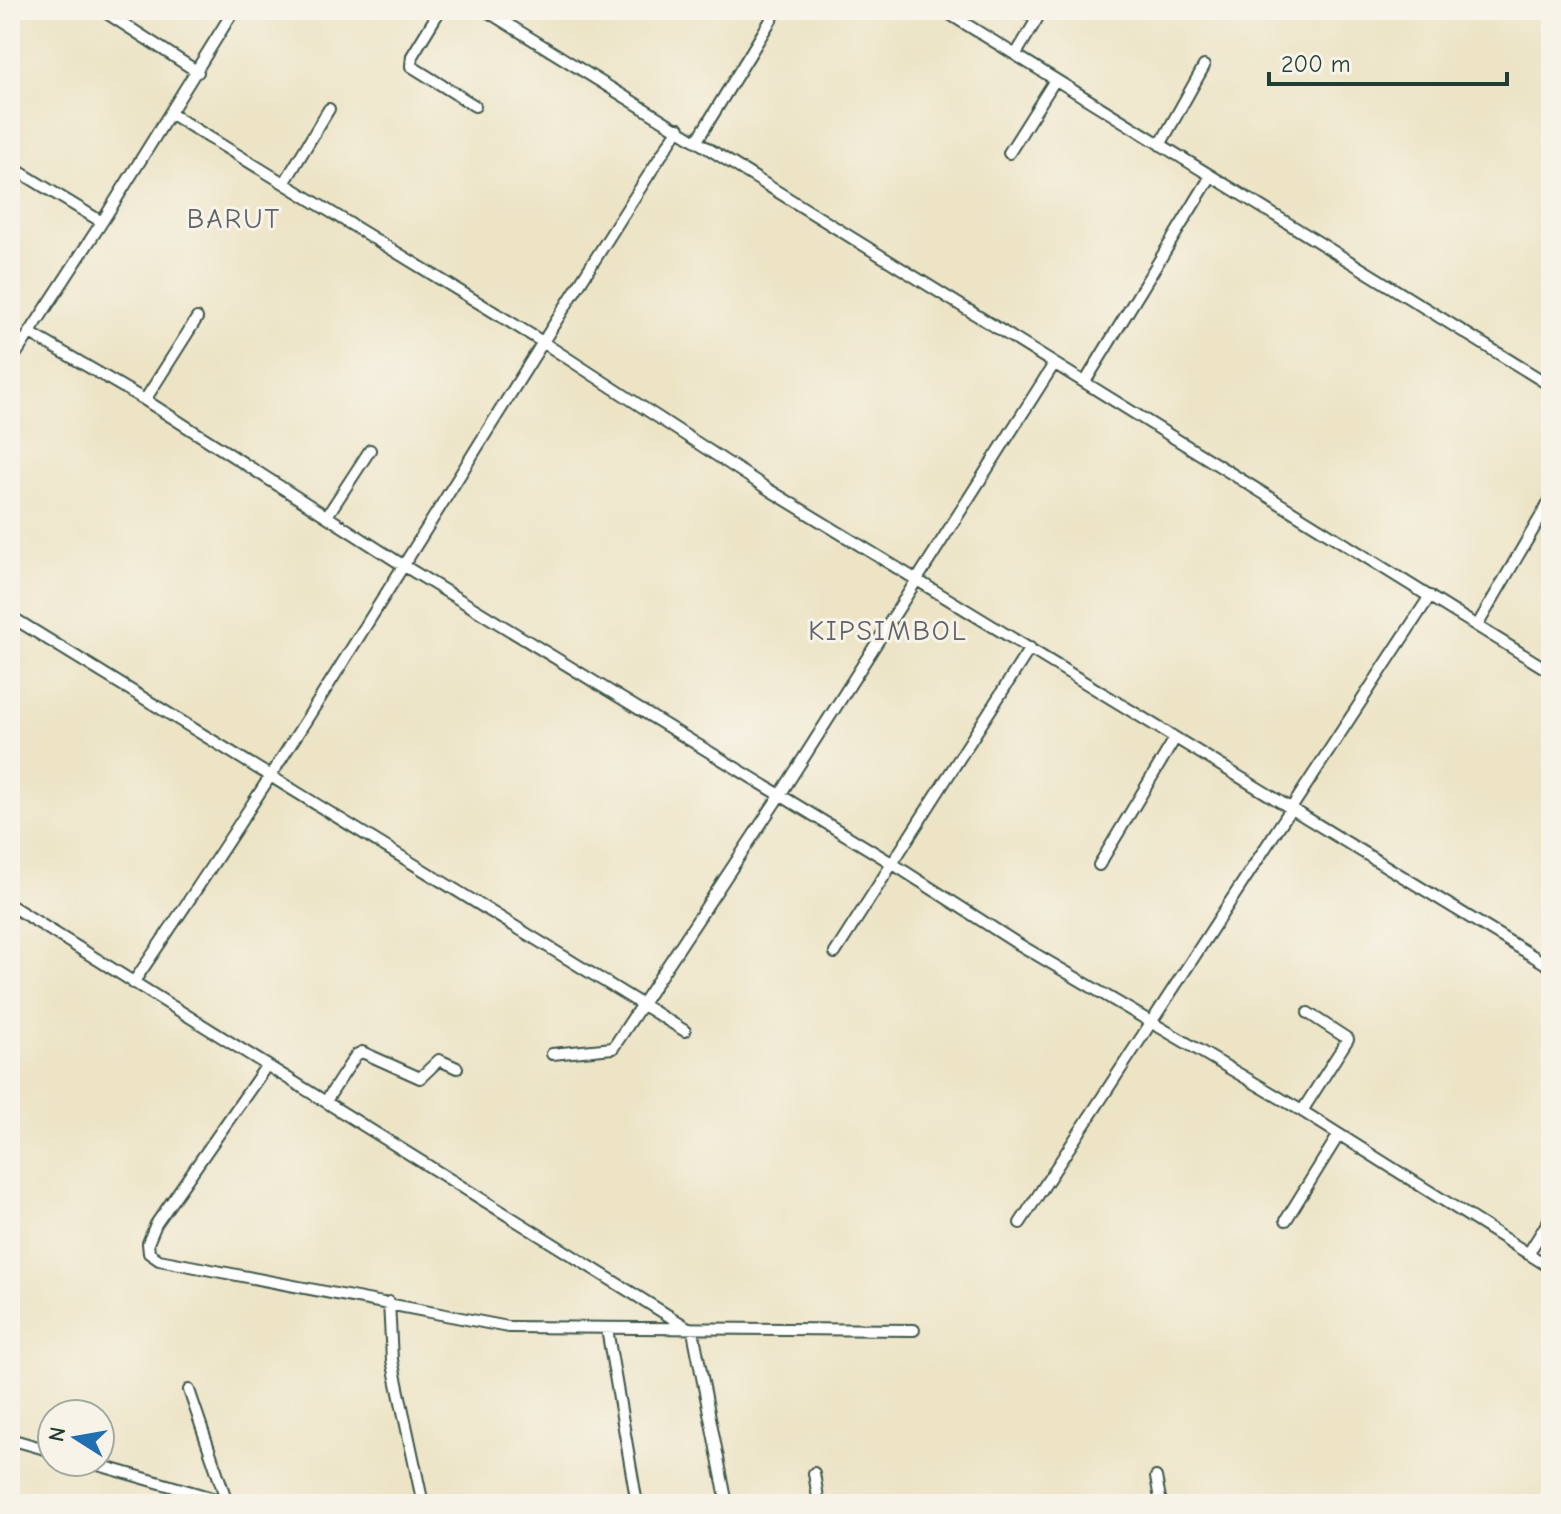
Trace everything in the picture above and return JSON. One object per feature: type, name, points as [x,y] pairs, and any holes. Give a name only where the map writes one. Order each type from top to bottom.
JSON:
[{"type":"street","points":[[102,10],[198,72]]},
{"type":"street","points":[[10,363],[198,72],[234,10]]},
{"type":"street","points":[[440,10],[412,56],[411,66],[475,106]]},
{"type":"street","points":[[485,10],[698,139],[1551,672]]},
{"type":"street","points":[[698,139],[777,10]]},
{"type":"street","points":[[943,10],[1550,382]]},
{"type":"street","points":[[1016,54],[1040,15],[1021,10]]},
{"type":"street","points":[[1544,10],[1551,13]]},
{"type":"street","points":[[1160,145],[1204,66]]},
{"type":"street","points":[[1009,153],[1055,80]]},
{"type":"street","points":[[285,182],[329,109]]},
{"type":"street","points":[[171,114],[541,341],[771,491],[1030,648],[1174,740],[1551,967]]},
{"type":"street","points":[[133,983],[269,776],[541,341],[679,128]]},
{"type":"street","points":[[10,166],[102,222]]},
{"type":"street","points":[[1085,382],[1211,176]]},
{"type":"street","points":[[145,400],[197,318]]},
{"type":"street","points":[[30,333],[145,400],[401,564],[890,862],[1015,942],[1302,1111],[1551,1268]]},
{"type":"street","points":[[552,1054],[573,1049],[609,1051],[780,795],[915,577],[1054,364]]},
{"type":"street","points":[[327,516],[370,450]]},
{"type":"street","points":[[1477,626],[1551,499]]},
{"type":"street","points":[[1020,1223],[1430,596]]},
{"type":"street","points":[[10,616],[685,1031]]},
{"type":"street","points":[[835,953],[890,862],[1030,648]]},
{"type":"street","points":[[1099,865],[1174,740]]},
{"type":"street","points":[[10,905],[693,1331],[727,1504]]},
{"type":"street","points":[[1302,1111],[1348,1039],[1308,1013]]},
{"type":"street","points":[[326,1101],[356,1055],[362,1052],[420,1078],[439,1060],[457,1068]]},
{"type":"street","points":[[267,1065],[156,1224],[148,1243],[149,1253],[159,1260],[508,1327],[693,1331],[914,1330]]},
{"type":"street","points":[[1286,1220],[1338,1136]]},
{"type":"street","points":[[1528,1254],[1551,1217]]},
{"type":"street","points":[[389,1302],[392,1360],[423,1504]]},
{"type":"street","points":[[607,1329],[637,1504]]},
{"type":"street","points":[[189,1390],[230,1503]]},
{"type":"street","points":[[10,1439],[36,1446]]},
{"type":"street","points":[[116,1470],[230,1503]]},
{"type":"street","points":[[814,1473],[819,1504]]},
{"type":"street","points":[[1156,1477],[1161,1504]]},
{"type":"district","name":"BARUT","points":[[234,219]]},
{"type":"district","name":"KIPSIMBOL","points":[[888,631]]}]
